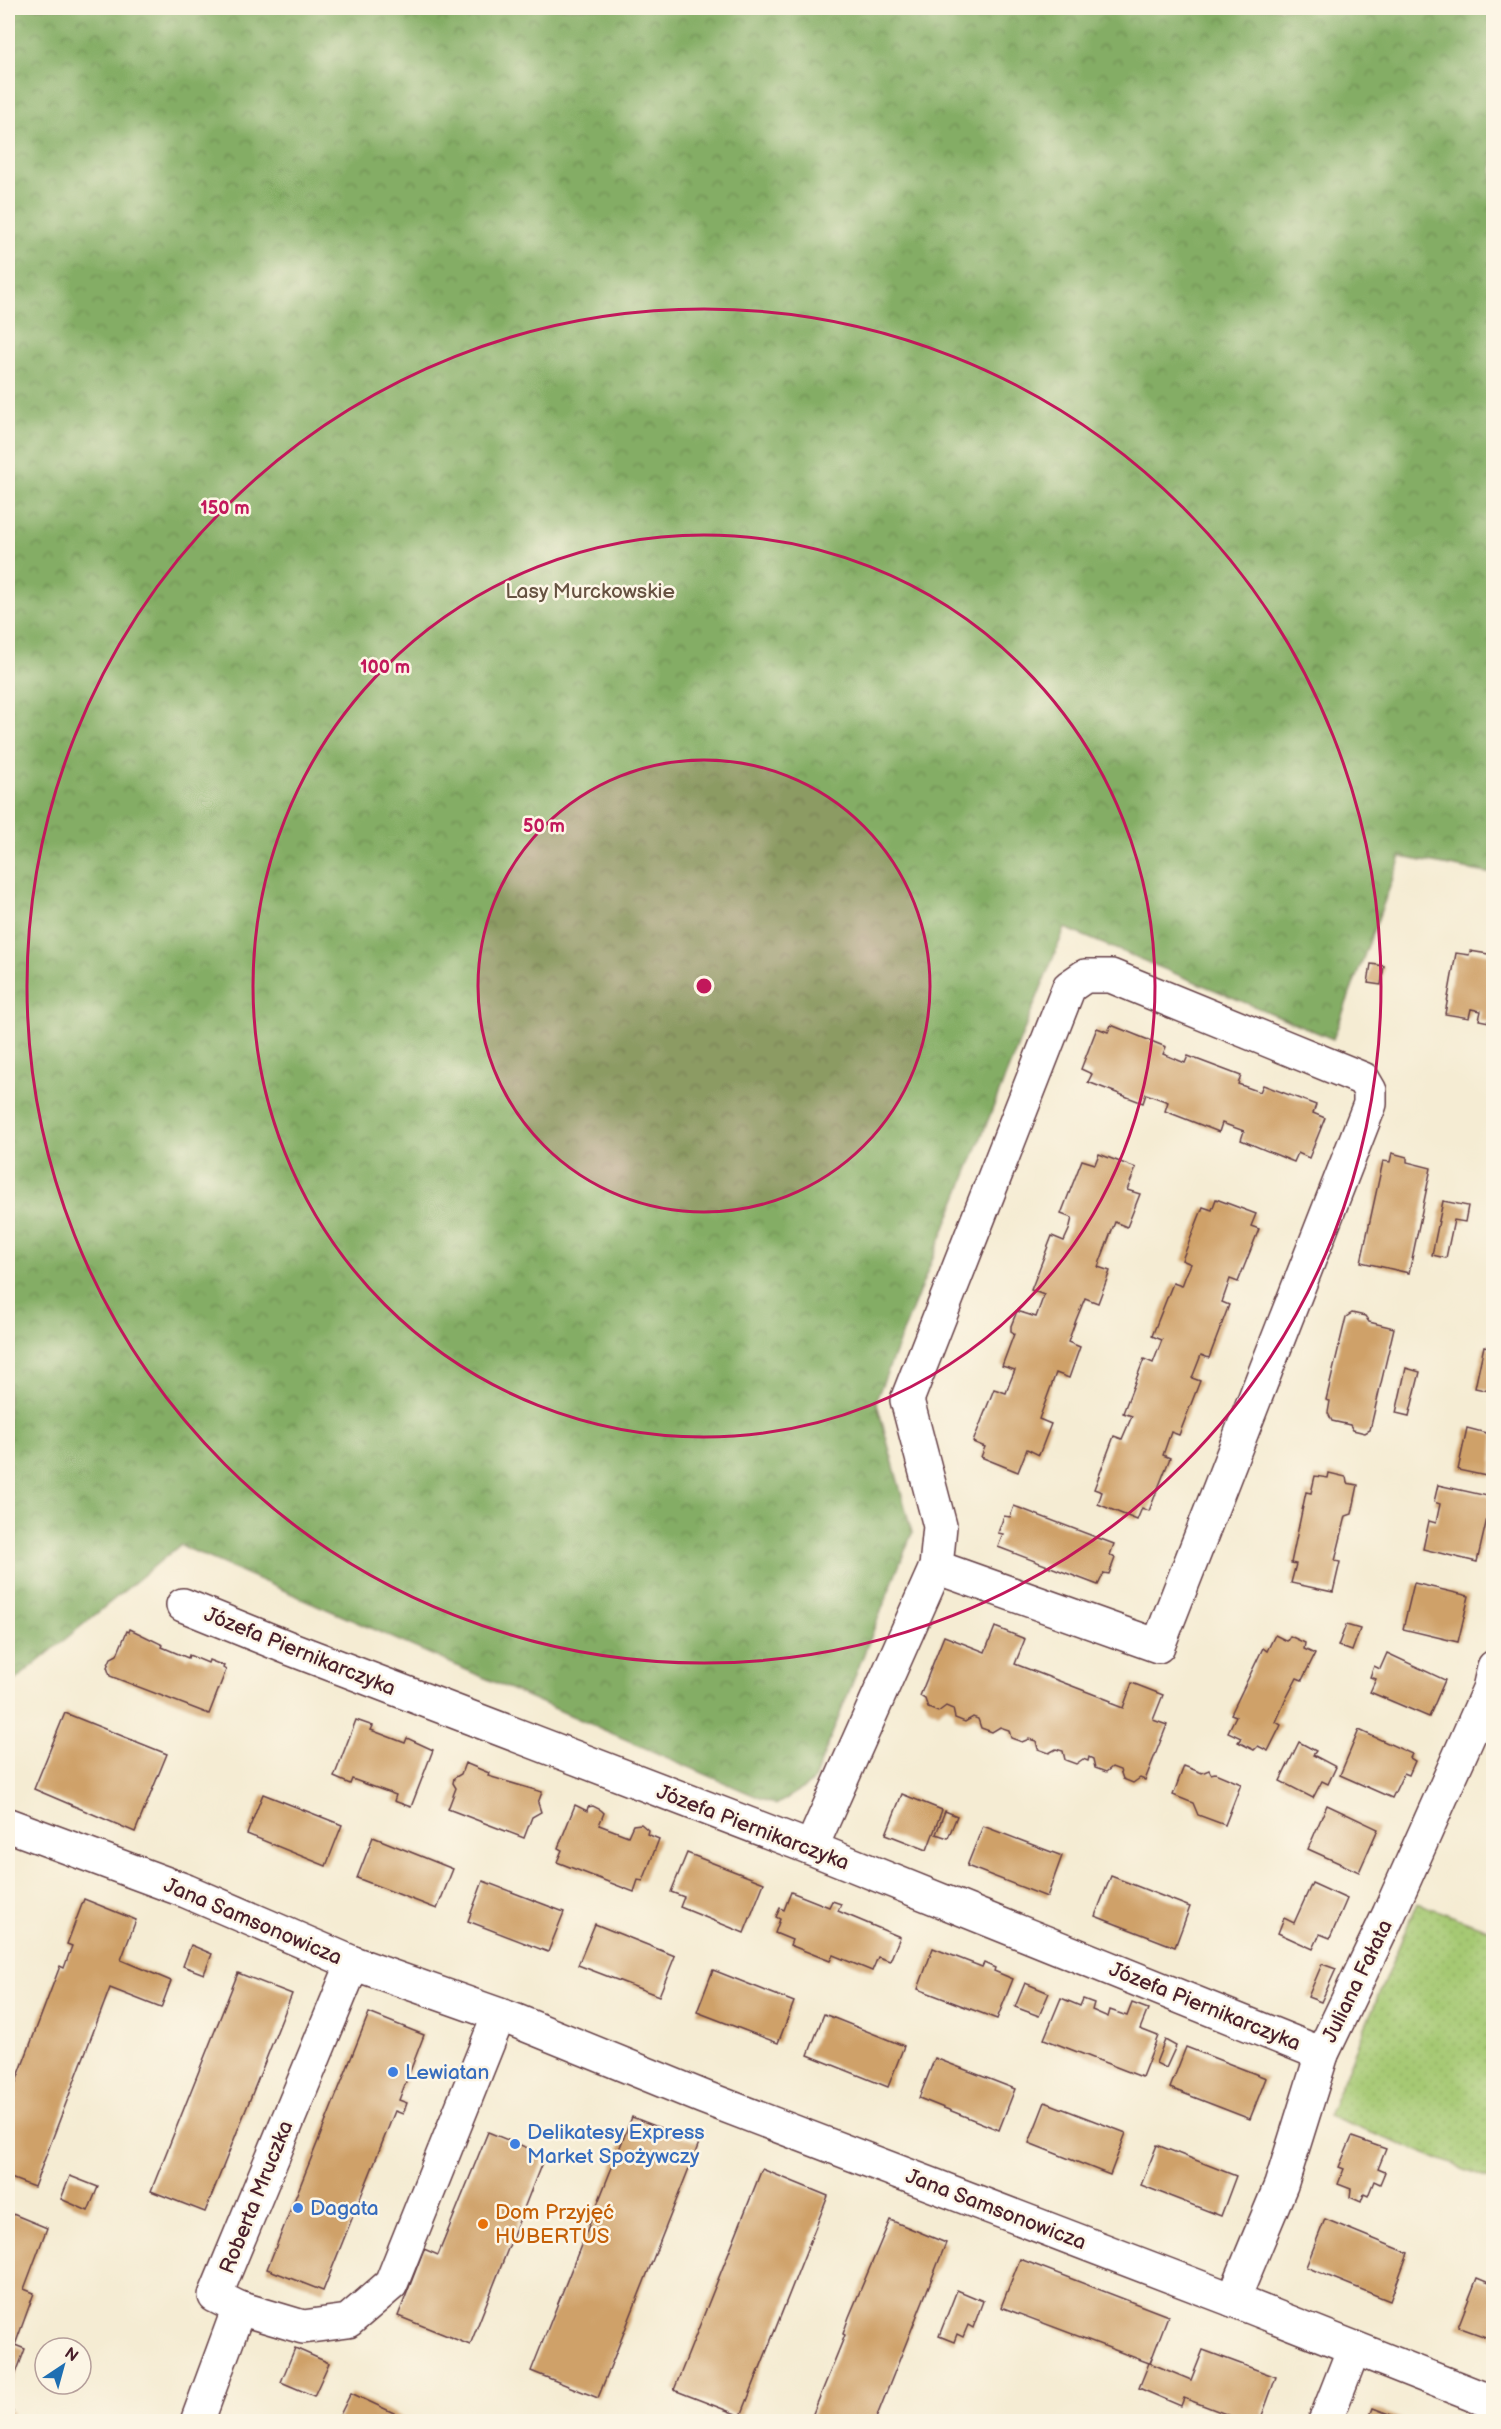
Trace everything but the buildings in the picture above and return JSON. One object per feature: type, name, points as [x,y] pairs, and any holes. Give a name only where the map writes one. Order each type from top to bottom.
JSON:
[{"type":"street","points":[[811,1848],[936,1568],[940,1526],[907,1400],[1069,987],[1085,976],[1111,975],[1363,1079],[1370,1091],[1370,1104],[1158,1646],[936,1568]]},
{"type":"street","name":"Józefa Piernikarczyka","points":[[183,1605],[289,1648],[811,1848],[1322,2054]]},
{"type":"street","name":"Juliana Fałata","points":[[1233,2300],[1281,2185],[1322,2054],[1389,1914],[1462,1750],[1489,1689],[1494,1667]]},
{"type":"street","name":"Jana Samsonowicza","points":[[8,1825],[186,1891],[353,1963],[601,2054],[703,2097],[1233,2300],[1494,2403]]},
{"type":"street","name":"Roberta Mruczka","points":[[197,2421],[238,2308],[215,2296],[353,1963]]},
{"type":"street","points":[[238,2308],[303,2327],[348,2321],[391,2284],[499,2015]]},
{"type":"street","points":[[1325,2421],[1354,2348]]},
{"type":"green space","name":"Lasy Murckowskie","points":[[8,8],[1493,8],[1493,874],[1401,857],[1333,1039],[1065,928],[876,1400],[912,1533],[813,1782],[776,1805],[180,1545],[8,1686]]},
{"type":"green space","points":[[1417,1903],[1493,1931],[1493,2180],[1328,2116]]},
{"type":"place","name":"Lewiatan","points":[[393,2072]]},
{"type":"place","name":"Delikatesy Express Market Spożywczy","points":[[515,2144]]},
{"type":"place","name":"Dagata","points":[[298,2208]]},
{"type":"place","name":"Dom Przyjęć HUBERTUS","points":[[483,2224]]}]
